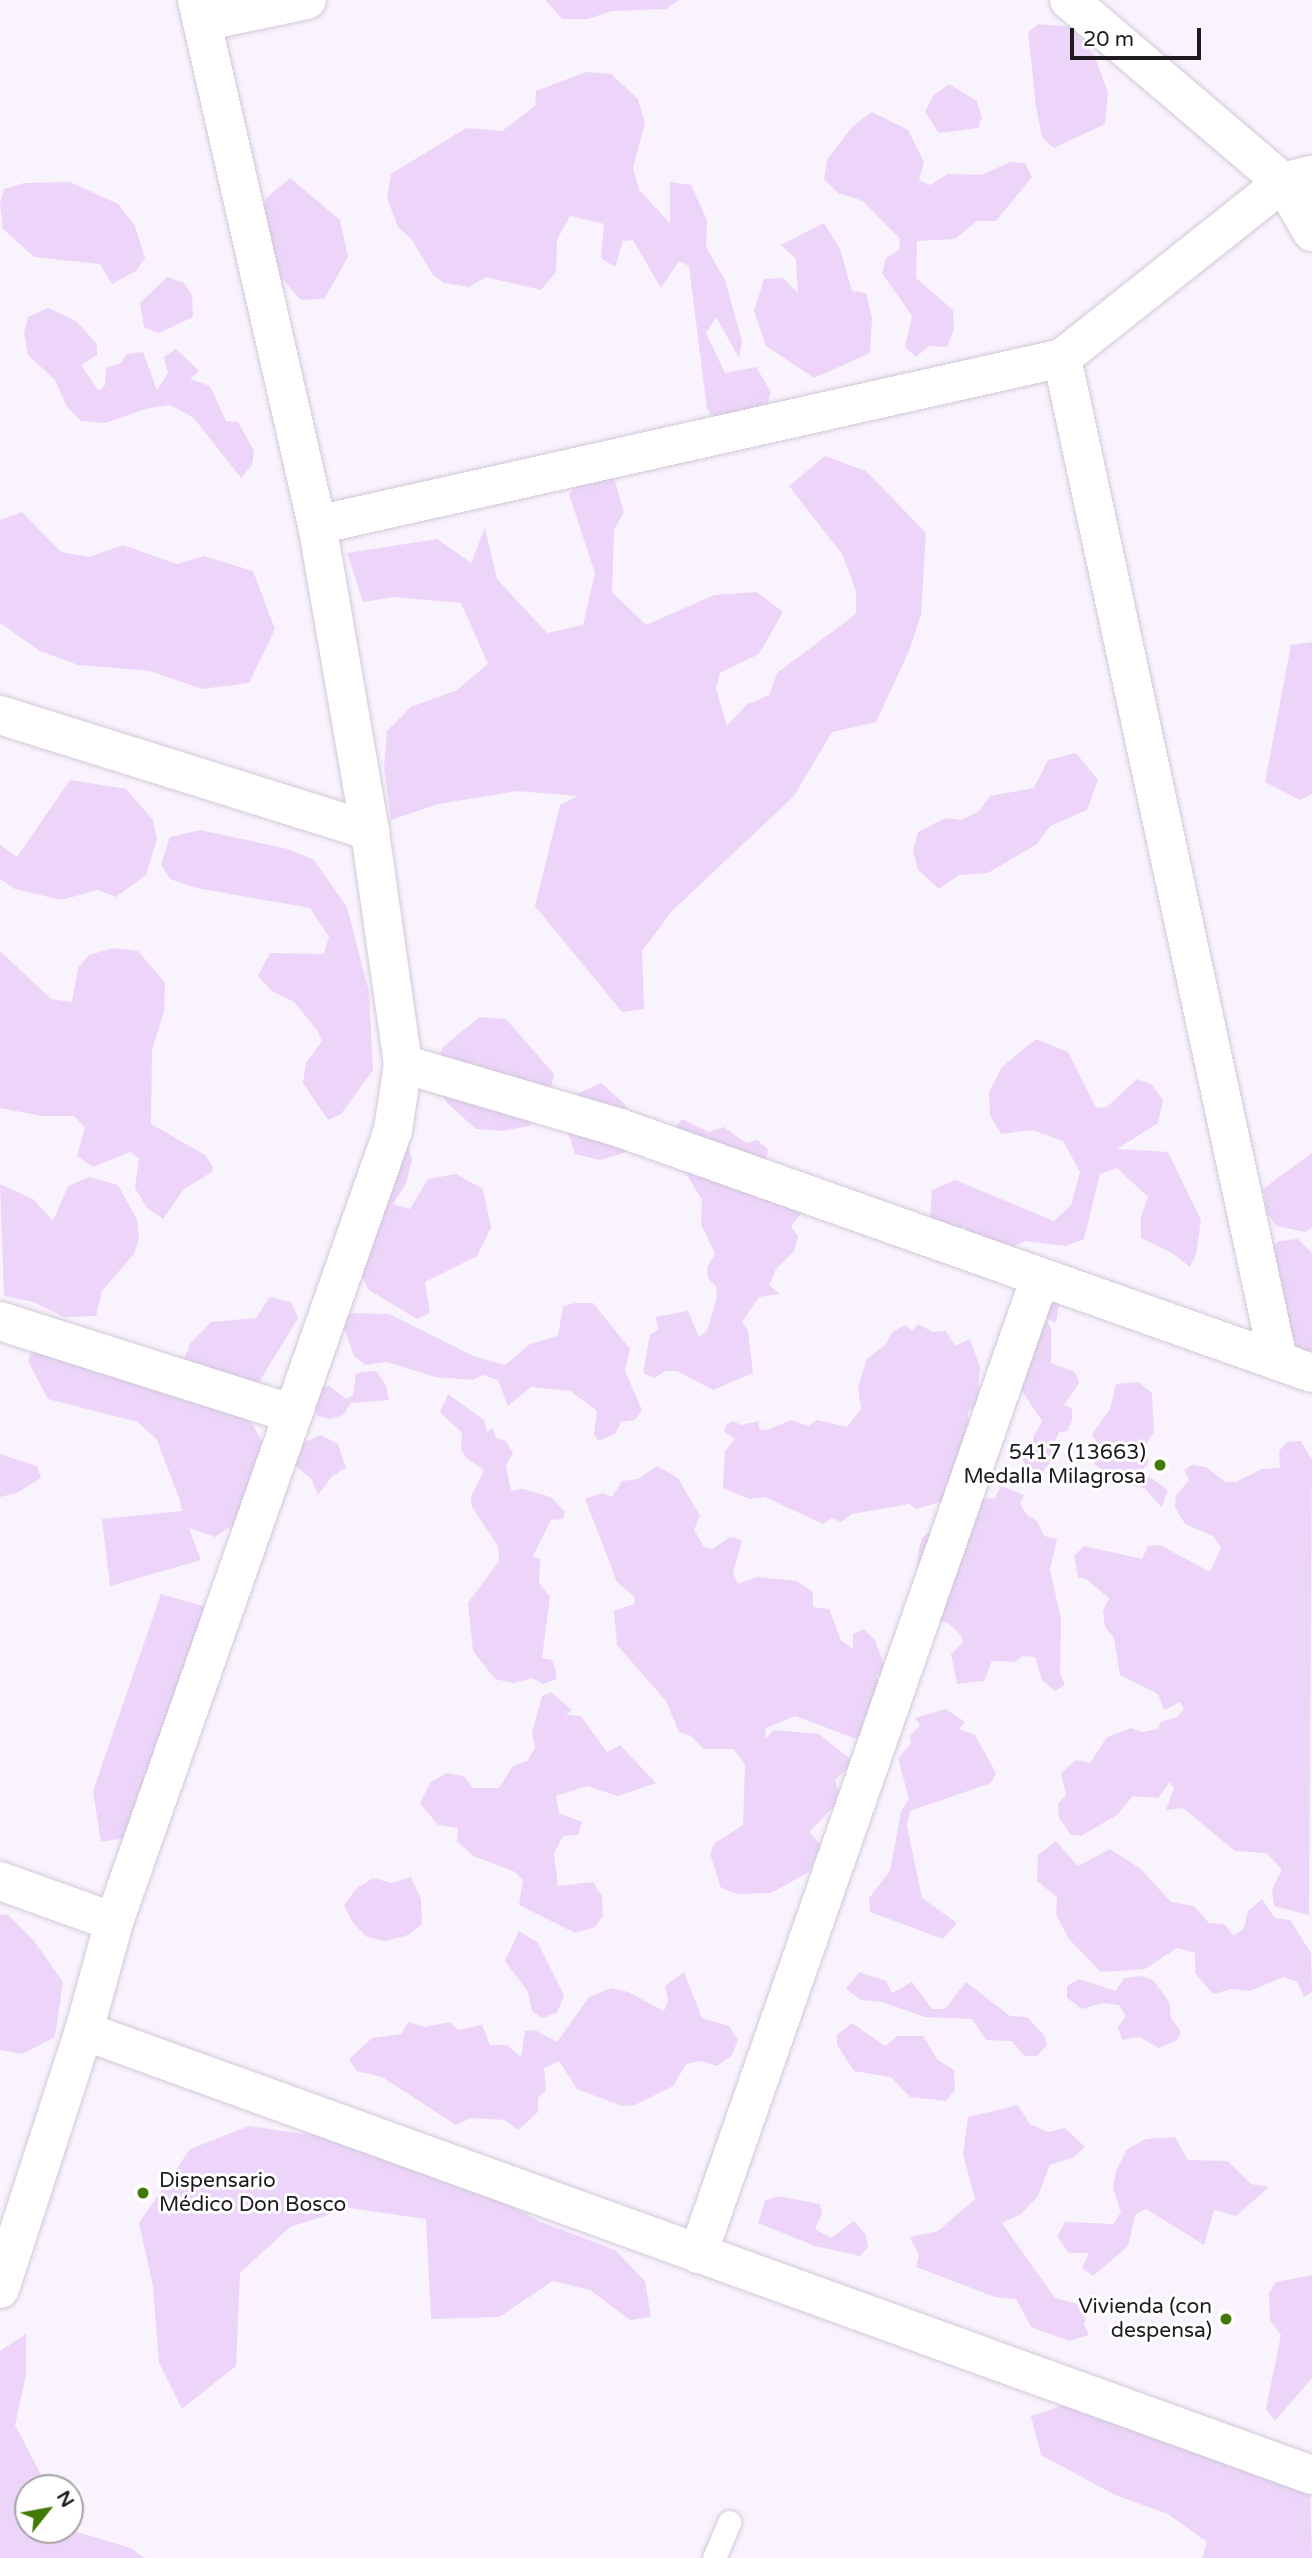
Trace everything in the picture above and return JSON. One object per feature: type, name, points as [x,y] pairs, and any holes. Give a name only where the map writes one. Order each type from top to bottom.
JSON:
[{"type":"street","points":[[0,2290],[84,2031],[114,1922],[393,1130],[403,1064],[370,831],[317,525],[200,11],[307,0]]},
{"type":"street","points":[[1069,0],[1297,178],[1312,232]]},
{"type":"street","points":[[317,525],[1062,358],[1297,178]]},
{"type":"street","points":[[1062,358],[1295,1367]]},
{"type":"street","points":[[0,715],[370,831]]},
{"type":"street","points":[[403,1064],[620,1128],[1295,1367]]},
{"type":"street","points":[[698,2254],[1040,1278]]},
{"type":"street","points":[[0,1321],[293,1414]]},
{"type":"street","points":[[0,1881],[114,1922]]},
{"type":"street","points":[[84,2031],[1312,2475]]},
{"type":"lane","points":[[714,2558],[729,2522]]},
{"type":"shaded area","points":[[545,0],[679,0],[666,9],[612,11],[588,19],[562,19]]},
{"type":"shaded area","points":[[1039,24],[1071,27],[1094,55],[1108,92],[1105,124],[1054,148],[1042,137],[1036,107],[1028,32]]},
{"type":"shaded area","points":[[586,72],[611,74],[638,99],[645,123],[633,168],[639,190],[670,223],[670,182],[691,185],[707,220],[706,247],[725,280],[742,341],[739,358],[716,317],[706,333],[725,373],[756,367],[771,392],[761,425],[727,433],[707,409],[689,266],[679,261],[661,288],[633,240],[623,241],[615,267],[601,258],[604,224],[570,216],[557,240],[556,272],[541,290],[486,277],[469,287],[444,283],[433,275],[412,240],[398,227],[387,198],[391,174],[466,128],[502,131],[535,106],[536,91]]},
{"type":"shaded area","points":[[949,84],[977,101],[982,118],[978,128],[939,133],[925,112],[933,96]]},
{"type":"shaded area","points":[[872,112],[908,130],[924,162],[919,180],[930,185],[948,174],[982,175],[1010,162],[1025,163],[1032,177],[996,221],[977,221],[955,239],[917,241],[916,278],[953,310],[954,329],[947,347],[929,346],[916,357],[905,347],[912,316],[882,273],[886,258],[899,250],[900,239],[863,201],[838,193],[824,179],[827,160],[852,127]]},
{"type":"shaded area","points":[[290,178],[340,220],[348,257],[324,299],[301,300],[260,254],[258,227],[266,198]]},
{"type":"shaded area","points":[[70,182],[118,204],[135,226],[145,258],[136,271],[112,284],[100,264],[34,257],[3,229],[0,203],[4,189],[24,183]]},
{"type":"shaded area","points":[[824,223],[840,249],[852,291],[866,293],[872,318],[870,353],[814,378],[766,346],[754,311],[764,279],[783,278],[798,293],[796,259],[781,245]]},
{"type":"shaded area","points":[[167,277],[184,283],[192,295],[193,317],[159,333],[144,327],[140,303]]},
{"type":"shaded area","points":[[48,308],[76,321],[97,344],[97,355],[81,365],[99,391],[105,385],[106,368],[121,363],[126,354],[143,352],[157,390],[168,373],[164,357],[176,349],[199,371],[190,379],[210,386],[226,421],[238,422],[254,451],[252,465],[241,478],[193,417],[170,405],[148,408],[106,423],[81,421],[67,407],[55,380],[28,355],[24,333],[28,317]]},
{"type":"shaded area","points":[[825,456],[866,471],[926,533],[921,615],[909,651],[876,722],[832,732],[794,796],[672,911],[642,951],[644,1009],[622,1012],[535,906],[560,805],[578,796],[517,791],[438,804],[391,820],[384,767],[387,731],[411,707],[457,690],[488,664],[461,603],[394,597],[363,602],[347,553],[437,539],[471,563],[485,528],[497,579],[547,633],[583,625],[595,573],[569,494],[590,473],[614,478],[624,512],[614,530],[612,592],[646,625],[714,595],[757,592],[783,612],[759,654],[720,673],[716,689],[727,726],[746,705],[769,695],[777,673],[856,614],[856,591],[842,554],[789,486]]},
{"type":"shaded area","points":[[22,512],[61,552],[89,557],[123,545],[177,564],[204,556],[253,571],[275,629],[249,683],[202,689],[150,671],[78,665],[40,651],[0,623],[0,520]]},
{"type":"shaded area","points":[[1312,642],[1312,794],[1300,800],[1265,782],[1291,645]]},
{"type":"shaded area","points":[[1076,753],[1098,780],[1087,810],[1050,826],[1037,844],[988,873],[959,875],[939,889],[918,870],[913,851],[918,832],[945,818],[961,820],[979,811],[990,796],[1034,788],[1048,760]]},
{"type":"shaded area","points":[[70,780],[126,789],[153,820],[157,839],[146,875],[116,897],[98,890],[61,900],[15,889],[0,879],[0,845],[17,857]]},
{"type":"shaded area","points":[[200,830],[288,849],[314,860],[347,907],[369,992],[373,1070],[341,1114],[328,1120],[303,1083],[306,1063],[322,1041],[317,1030],[294,1002],[272,991],[258,976],[270,953],[324,954],[329,937],[310,908],[196,888],[170,879],[161,864],[170,837]]},
{"type":"shaded area","points":[[114,948],[138,951],[165,983],[164,1012],[152,1050],[151,1124],[205,1155],[213,1167],[212,1172],[184,1189],[163,1219],[147,1208],[135,1188],[139,1158],[130,1152],[93,1167],[77,1156],[85,1127],[74,1116],[42,1116],[0,1108],[0,951],[51,999],[72,1002],[78,968],[89,955]]},
{"type":"shaded area","points":[[480,1017],[506,1019],[554,1074],[544,1117],[529,1126],[502,1131],[476,1129],[447,1103],[429,1072],[444,1046]]},
{"type":"shaded area","points":[[1036,1039],[1068,1052],[1096,1108],[1107,1107],[1137,1079],[1151,1084],[1163,1100],[1158,1123],[1117,1149],[1168,1152],[1201,1220],[1196,1255],[1190,1267],[1172,1253],[1141,1238],[1141,1217],[1148,1197],[1117,1168],[1100,1174],[1084,1239],[1065,1246],[1025,1241],[1008,1249],[984,1243],[964,1227],[938,1230],[930,1217],[932,1190],[955,1180],[1054,1221],[1071,1205],[1080,1172],[1063,1141],[1032,1130],[1001,1134],[990,1115],[989,1092],[1002,1067]]},
{"type":"shaded area","points":[[601,1083],[625,1104],[635,1137],[624,1153],[600,1160],[575,1154],[568,1132],[577,1094]]},
{"type":"shaded area","points":[[682,1119],[709,1132],[724,1127],[746,1143],[757,1140],[768,1149],[765,1170],[802,1213],[791,1226],[798,1237],[794,1251],[776,1269],[769,1285],[780,1294],[759,1297],[742,1322],[748,1331],[753,1373],[713,1390],[677,1371],[665,1371],[655,1378],[643,1373],[650,1335],[659,1329],[655,1317],[688,1311],[699,1337],[707,1331],[717,1297],[716,1286],[708,1278],[707,1267],[715,1254],[701,1224],[702,1200],[665,1139]]},
{"type":"shaded area","points":[[404,1131],[412,1160],[406,1184],[393,1204],[410,1209],[428,1179],[456,1174],[483,1189],[491,1228],[477,1256],[425,1282],[430,1313],[417,1319],[369,1290],[358,1269]]},
{"type":"shaded area","points":[[1312,1153],[1312,1228],[1305,1232],[1276,1226],[1267,1213],[1263,1189]]},
{"type":"shaded area","points":[[90,1177],[118,1185],[137,1220],[139,1239],[134,1254],[102,1291],[96,1316],[64,1317],[33,1302],[4,1296],[0,1184],[33,1199],[53,1221],[68,1186]]},
{"type":"shaded area","points":[[1298,1239],[1312,1253],[1312,1358],[1298,1353],[1259,1258],[1279,1241]]},
{"type":"shaded area","points":[[1064,1266],[1081,1270],[1072,1297],[1059,1305],[1056,1323],[1045,1318],[1051,1328],[1051,1363],[1075,1372],[1079,1383],[1064,1405],[1072,1408],[1072,1421],[1067,1431],[1059,1432],[1052,1447],[1055,1456],[1040,1475],[1028,1469],[1022,1458],[1042,1421],[1022,1391],[1007,1351]]},
{"type":"shaded area","points":[[270,1297],[291,1302],[298,1318],[255,1389],[248,1416],[268,1453],[237,1522],[215,1537],[189,1528],[201,1560],[110,1586],[102,1519],[182,1511],[180,1501],[157,1440],[138,1422],[48,1399],[28,1361],[32,1351],[181,1366],[190,1344],[211,1322],[256,1318]]},
{"type":"shaded area","points":[[593,1303],[630,1349],[625,1371],[642,1410],[635,1420],[621,1422],[615,1434],[598,1441],[594,1434],[597,1411],[570,1391],[531,1387],[508,1406],[498,1380],[483,1375],[472,1380],[435,1377],[387,1362],[365,1365],[354,1356],[342,1322],[349,1313],[389,1314],[473,1356],[505,1365],[530,1344],[558,1336],[563,1306]]},
{"type":"shaded area","points":[[918,1324],[933,1332],[946,1331],[955,1346],[970,1339],[980,1367],[977,1403],[968,1412],[969,1427],[947,1500],[916,1509],[909,1504],[852,1514],[841,1522],[832,1518],[823,1524],[765,1497],[750,1499],[723,1488],[725,1451],[735,1439],[724,1431],[726,1425],[733,1421],[741,1425],[759,1421],[759,1429],[767,1430],[791,1420],[808,1426],[817,1420],[847,1427],[861,1409],[858,1387],[867,1359],[886,1344],[892,1332],[905,1325],[913,1331]]},
{"type":"shaded area","points":[[376,1371],[386,1385],[389,1400],[351,1403],[343,1415],[331,1419],[317,1416],[314,1403],[318,1388],[330,1386],[346,1399],[353,1395],[356,1373]]},
{"type":"shaded area","points":[[1138,1382],[1152,1393],[1154,1432],[1147,1443],[1148,1464],[1141,1471],[1168,1490],[1162,1507],[1144,1488],[1117,1482],[1094,1464],[1099,1446],[1092,1434],[1110,1409],[1116,1384]]},
{"type":"shaded area","points":[[448,1394],[484,1420],[487,1432],[493,1428],[496,1438],[506,1441],[513,1453],[506,1465],[511,1491],[523,1489],[551,1497],[565,1512],[563,1519],[551,1520],[533,1556],[540,1559],[539,1583],[550,1597],[542,1658],[552,1660],[556,1670],[556,1679],[543,1684],[532,1678],[514,1683],[495,1679],[473,1651],[468,1603],[499,1561],[498,1546],[472,1507],[471,1497],[484,1470],[466,1458],[461,1450],[462,1433],[440,1412]]},
{"type":"shaded area","points":[[321,1435],[338,1444],[346,1468],[332,1476],[318,1495],[312,1480],[295,1465],[302,1443]]},
{"type":"shaded area","points":[[1301,1441],[1312,1460],[1309,1915],[1274,1906],[1272,1889],[1282,1870],[1267,1853],[1235,1851],[1183,1808],[1166,1810],[1174,1788],[1170,1782],[1158,1798],[1133,1796],[1117,1815],[1081,1836],[1071,1835],[1059,1818],[1058,1804],[1066,1795],[1061,1773],[1076,1760],[1090,1763],[1107,1737],[1131,1728],[1142,1732],[1158,1729],[1161,1722],[1177,1717],[1184,1709],[1180,1702],[1164,1710],[1158,1694],[1120,1675],[1114,1638],[1105,1627],[1103,1611],[1109,1598],[1086,1579],[1078,1577],[1074,1556],[1084,1546],[1142,1559],[1148,1546],[1160,1545],[1210,1572],[1221,1548],[1213,1536],[1185,1524],[1175,1507],[1176,1496],[1189,1480],[1184,1470],[1192,1465],[1206,1467],[1225,1482],[1236,1482],[1262,1469],[1280,1468],[1279,1451],[1287,1442]]},
{"type":"shaded area","points":[[0,1454],[37,1466],[41,1478],[17,1493],[0,1497]]},
{"type":"shaded area","points":[[657,1466],[678,1478],[700,1516],[694,1530],[704,1547],[712,1549],[730,1537],[742,1540],[733,1573],[738,1584],[757,1577],[797,1581],[813,1592],[813,1607],[829,1609],[841,1640],[853,1649],[853,1634],[864,1629],[875,1640],[885,1667],[876,1678],[887,1682],[867,1743],[795,1716],[766,1728],[765,1739],[774,1730],[819,1734],[854,1762],[835,1780],[841,1799],[809,1832],[821,1845],[809,1872],[771,1893],[738,1894],[721,1888],[710,1854],[715,1843],[743,1825],[745,1764],[733,1749],[704,1749],[691,1736],[679,1732],[666,1701],[617,1645],[614,1611],[634,1604],[635,1597],[617,1582],[585,1499],[603,1493],[612,1497],[622,1481],[638,1479]]},
{"type":"shaded area","points":[[1001,1486],[1024,1495],[1020,1504],[1028,1516],[1037,1521],[1044,1536],[1057,1539],[1050,1569],[1061,1619],[1060,1674],[1065,1685],[1055,1691],[1042,1680],[1035,1657],[1022,1656],[1015,1662],[992,1661],[984,1681],[957,1684],[951,1654],[963,1642],[961,1635],[948,1623],[933,1619],[915,1592],[922,1538],[932,1531],[937,1513],[962,1500],[995,1498]]},
{"type":"shaded area","points":[[161,1594],[213,1609],[166,1831],[101,1842],[93,1791]]},
{"type":"shaded area","points":[[551,1692],[572,1710],[566,1715],[581,1716],[607,1752],[620,1745],[656,1783],[618,1796],[587,1786],[556,1796],[559,1813],[582,1822],[578,1835],[563,1836],[554,1854],[558,1886],[593,1882],[602,1896],[603,1916],[595,1927],[575,1933],[519,1905],[523,1880],[515,1872],[473,1856],[457,1841],[458,1828],[438,1825],[420,1803],[430,1783],[446,1773],[464,1776],[473,1788],[499,1788],[513,1766],[527,1761],[535,1748],[532,1733],[542,1696]]},
{"type":"shaded area","points":[[946,1709],[965,1722],[959,1729],[975,1735],[996,1773],[991,1783],[910,1811],[907,1826],[922,1898],[957,1923],[943,1939],[870,1912],[869,1898],[890,1871],[901,1811],[909,1799],[898,1758],[911,1744],[910,1736],[920,1725],[915,1718]]},
{"type":"shaded area","points":[[1056,1841],[1078,1866],[1110,1849],[1141,1869],[1171,1902],[1194,1906],[1209,1923],[1224,1924],[1234,1936],[1244,1928],[1248,1911],[1262,1899],[1275,1918],[1290,1920],[1311,1953],[1312,1992],[1304,1997],[1297,1982],[1283,1977],[1250,1991],[1232,1989],[1213,1994],[1195,1973],[1195,1953],[1177,1948],[1145,1969],[1101,1972],[1069,1939],[1056,1915],[1057,1897],[1037,1881],[1038,1855]]},
{"type":"shaded area","points":[[411,1877],[421,1899],[422,1924],[408,1935],[386,1941],[367,1937],[353,1923],[344,1905],[357,1888],[373,1878],[392,1883]]},
{"type":"shaded area","points":[[0,1914],[8,1915],[34,1941],[63,1982],[55,2037],[22,2054],[0,2050]]},
{"type":"shaded area","points":[[519,1931],[538,1943],[564,1995],[557,2013],[542,2018],[532,2011],[528,1992],[505,1961]]},
{"type":"shaded area","points":[[684,1972],[702,2018],[729,2026],[738,2040],[732,2055],[717,2066],[701,2061],[686,2064],[673,2086],[635,2105],[622,2106],[577,2089],[559,2061],[544,2068],[546,2090],[538,2098],[538,2112],[518,2130],[505,2120],[471,2118],[456,2125],[382,2077],[357,2071],[349,2059],[372,2038],[401,2034],[408,2022],[425,2027],[450,2022],[458,2030],[482,2025],[490,2045],[507,2045],[521,2057],[525,2031],[535,2030],[557,2042],[589,1997],[611,1988],[628,1992],[664,2011],[668,2000],[665,1986]]},
{"type":"shaded area","points":[[859,1972],[886,1981],[892,1993],[912,1982],[932,2009],[945,2009],[966,1982],[1010,2016],[1027,2017],[1044,2035],[1047,2045],[1037,2056],[1024,2056],[1012,2041],[986,2040],[972,2019],[925,2017],[882,2002],[861,2000],[846,1989]]},
{"type":"shaded area","points":[[1140,1976],[1153,1980],[1169,2002],[1171,2018],[1181,2032],[1177,2040],[1159,2048],[1139,2037],[1122,2040],[1118,2027],[1126,2016],[1119,2005],[1102,2003],[1082,2009],[1067,1998],[1067,1986],[1079,1979],[1116,1991],[1124,1978]]},
{"type":"shaded area","points":[[852,2023],[885,2046],[898,2036],[923,2036],[937,2059],[954,2070],[955,2090],[946,2101],[910,2097],[891,2077],[854,2071],[837,2045],[837,2035]]},
{"type":"shaded area","points":[[1018,2105],[1030,2124],[1048,2132],[1065,2128],[1085,2147],[1074,2157],[1050,2165],[1038,2196],[1021,2214],[1002,2223],[1055,2298],[1089,2307],[1084,2324],[1089,2335],[1069,2341],[1031,2327],[1016,2299],[995,2297],[916,2267],[919,2255],[910,2237],[938,2231],[975,2199],[963,2154],[968,2117]]},
{"type":"shaded area","points":[[249,2126],[326,2137],[466,2183],[541,2222],[615,2250],[645,2281],[651,2317],[630,2320],[590,2290],[553,2281],[499,2317],[431,2319],[426,2219],[349,2208],[290,2227],[240,2273],[236,2366],[182,2409],[159,2363],[153,2286],[139,2223],[190,2149]]},
{"type":"shaded area","points":[[1175,2137],[1188,2160],[1228,2161],[1251,2184],[1269,2187],[1236,2216],[1214,2210],[1204,2245],[1146,2209],[1135,2215],[1128,2246],[1093,2276],[1082,2268],[1089,2253],[1069,2253],[1057,2237],[1065,2222],[1113,2224],[1121,2212],[1113,2188],[1116,2171],[1127,2149],[1146,2139]]},
{"type":"shaded area","points":[[778,2196],[820,2204],[822,2214],[815,2229],[831,2238],[854,2221],[866,2235],[868,2247],[860,2256],[815,2246],[758,2223],[765,2201]]},
{"type":"shaded area","points":[[1312,2275],[1312,2378],[1275,2421],[1266,2409],[1281,2335],[1270,2320],[1269,2293],[1276,2282]]},
{"type":"shaded area","points":[[26,2334],[26,2375],[15,2425],[41,2474],[14,2474],[14,2544],[84,2544],[84,2534],[131,2548],[144,2558],[0,2558],[0,2351]]},
{"type":"shaded area","points":[[1076,2401],[1310,2491],[1312,2558],[1202,2558],[1207,2542],[1168,2514],[1115,2495],[1041,2455],[1031,2416]]},
{"type":"place","name":"5417 (13663) Medalla Milagrosa","points":[[1160,1465]]},
{"type":"place","name":"Dispensario Médico Don Bosco","points":[[143,2193]]},
{"type":"place","name":"Vivienda (con despensa)","points":[[1226,2319]]}]
